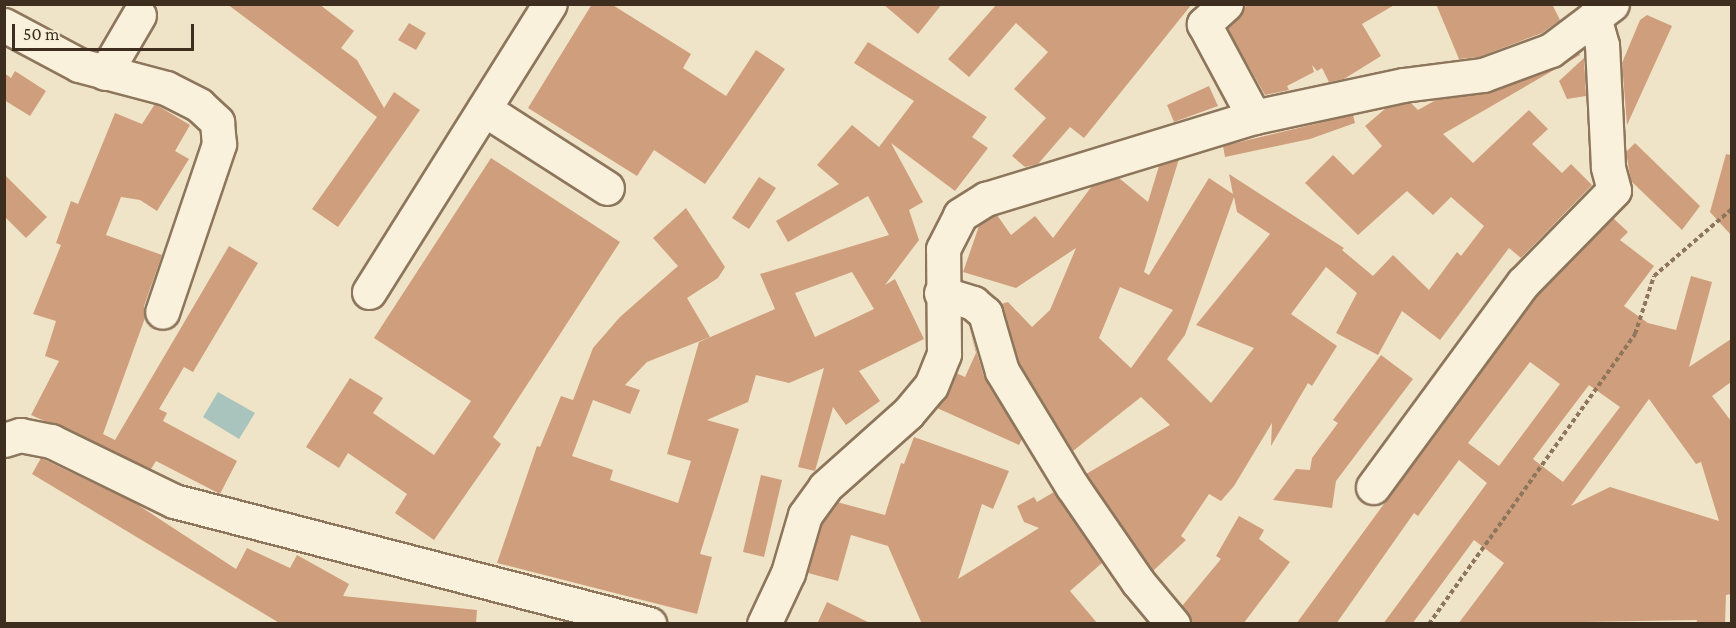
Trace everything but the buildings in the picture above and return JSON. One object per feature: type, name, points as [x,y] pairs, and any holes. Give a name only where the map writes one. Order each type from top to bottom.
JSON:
[{"type":"street","points":[[369,292],[550,4]]},
{"type":"street","points":[[1226,4],[1204,24],[1254,117]]},
{"type":"street","points":[[764,624],[788,573],[805,515],[825,487],[908,413],[931,386],[944,354],[941,293],[943,249],[960,215],[974,205],[1254,117],[1403,85],[1483,75],[1551,50],[1603,11]]},
{"type":"street","points":[[1373,487],[1523,283],[1614,190],[1608,167],[1602,45],[1603,11]]},
{"type":"street","points":[[105,73],[139,15]]},
{"type":"street","points":[[4,25],[79,65],[166,88],[199,105],[217,122],[219,144],[162,312]]},
{"type":"street","points":[[484,110],[607,188]]},
{"type":"street","points":[[941,293],[973,303],[985,313],[1002,371],[1072,486],[1138,582],[1173,624]]},
{"type":"street","points":[[4,440],[20,435],[51,441],[174,501],[649,624]]},
{"type":"path","points":[[1429,624],[1635,334],[1654,276],[1731,209]]},
{"type":"water","points":[[218,392],[255,413],[239,439],[203,417]]}]
